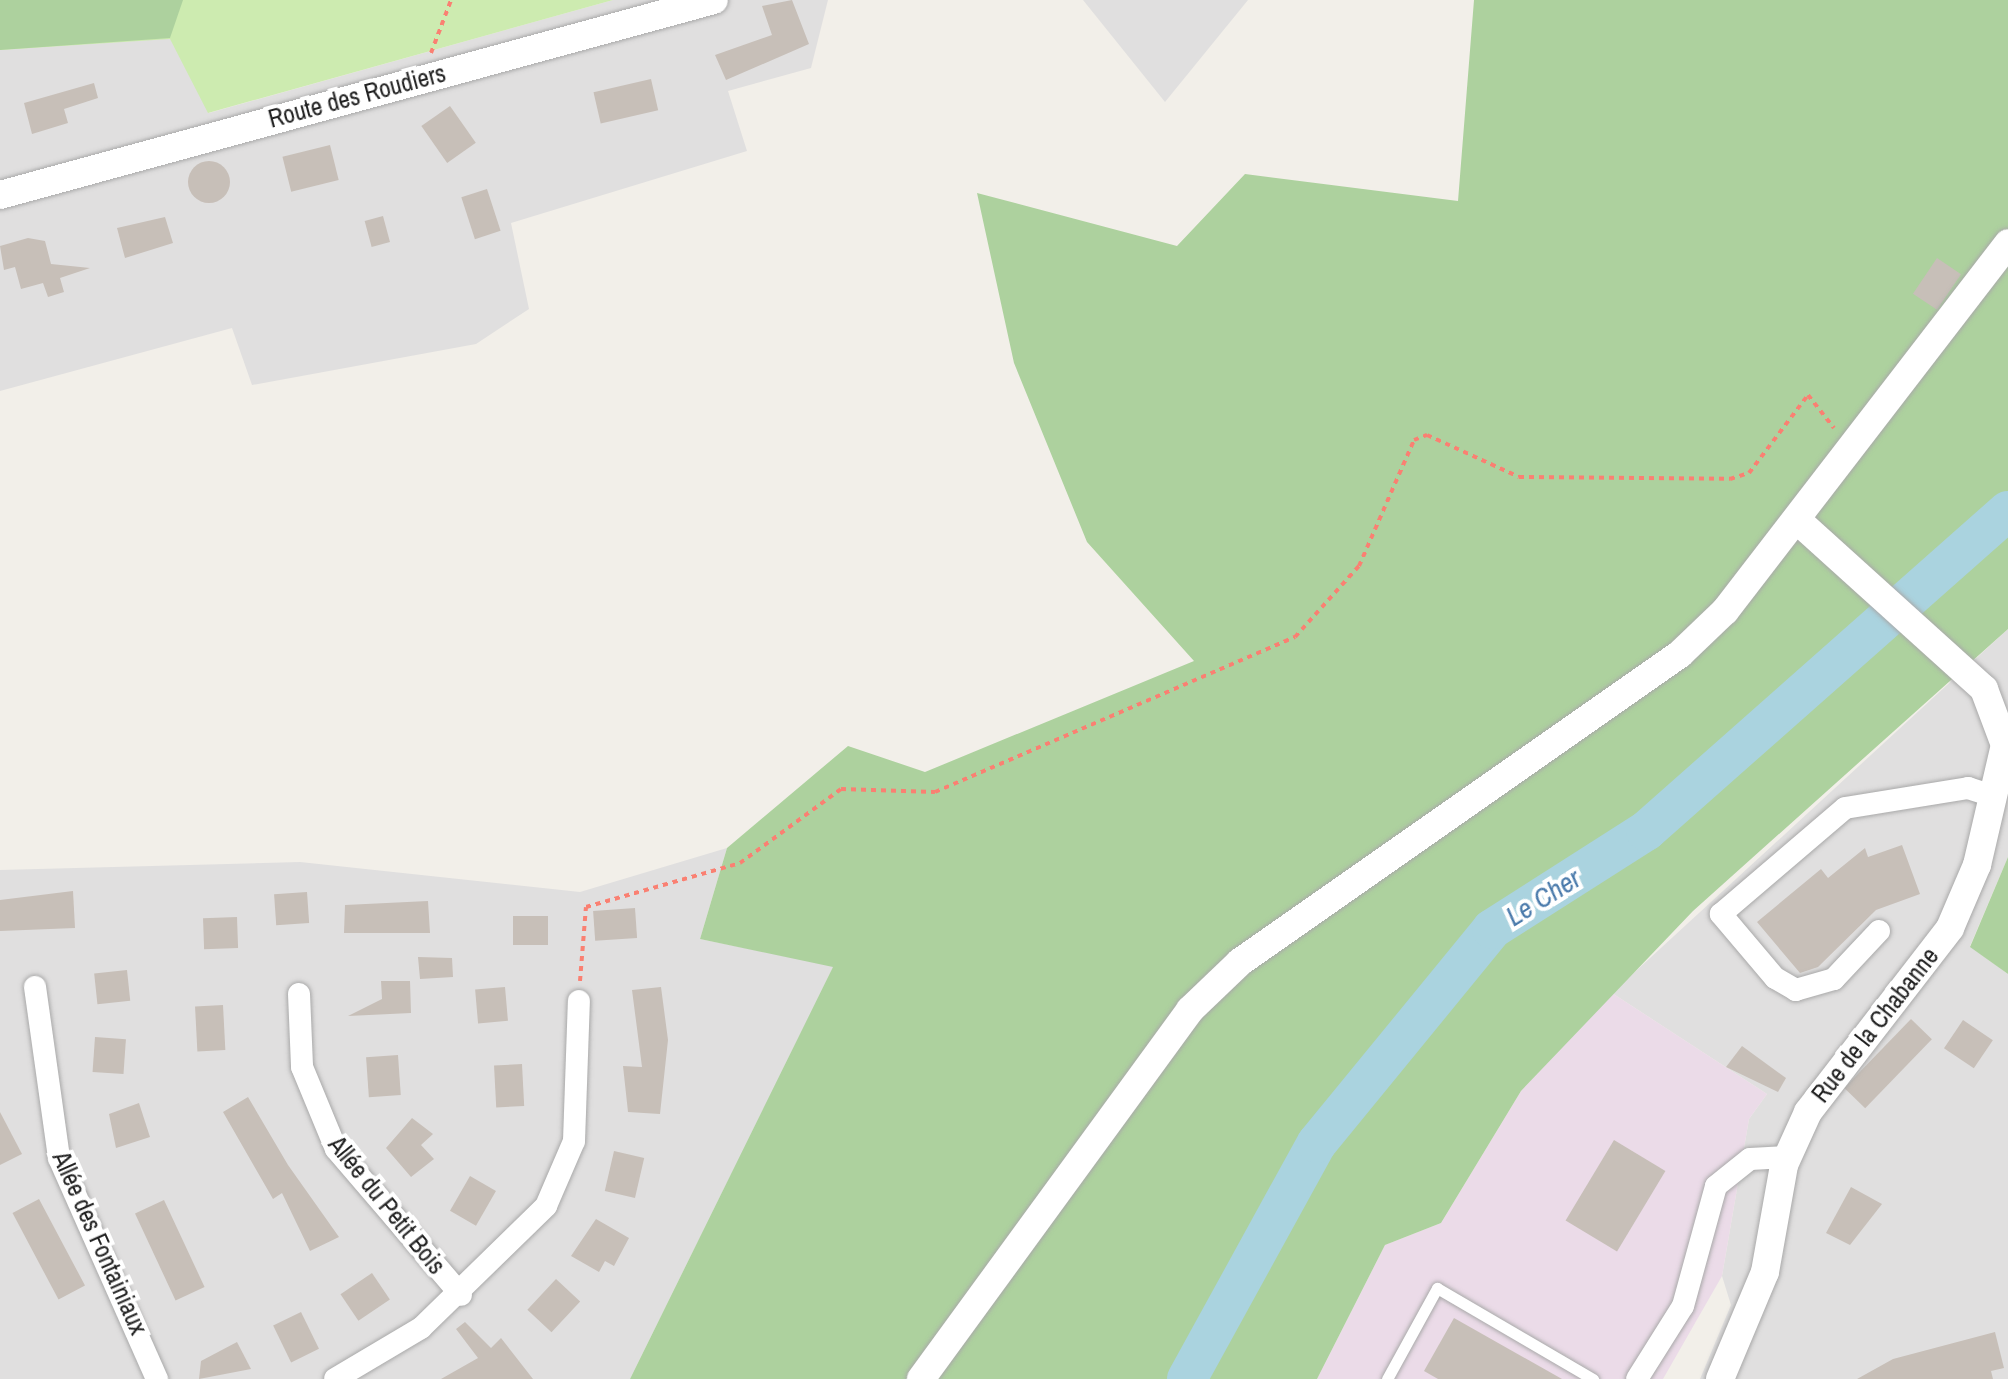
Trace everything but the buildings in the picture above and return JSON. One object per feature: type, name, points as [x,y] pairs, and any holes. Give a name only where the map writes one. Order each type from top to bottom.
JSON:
[{"type":"street","name":"Route des Roudiers","points":[[0,195],[714,0]]},
{"type":"street","points":[[921,1379],[1190,1010],[1240,962],[1680,654],[1796,519],[2008,243]]},
{"type":"street","name":"Rue de la Chabanne","points":[[1720,1379],[1765,1272],[1787,1157],[1826,1085],[1950,928],[1995,797],[2001,724],[1971,676],[1796,519]]},
{"type":"street","points":[[1879,931],[1834,979],[1796,990],[1775,978],[1721,914],[1845,808],[1968,788],[1995,797]]},
{"type":"street","name":"Allée des Fontainiaux","points":[[35,987],[59,1158],[157,1379]]},
{"type":"street","name":"Allée du Petit Bois","points":[[299,994],[302,1067],[329,1137],[461,1295]]},
{"type":"street","points":[[335,1379],[371,1370],[461,1295],[510,1250],[563,1174],[579,1094],[579,1001]]},
{"type":"street","points":[[1637,1379],[1682,1306],[1716,1186],[1750,1160],[1787,1157]]},
{"type":"lane","points":[[1387,1379],[1437,1288],[1593,1379]]},
{"type":"path","points":[[426,77],[452,0]]},
{"type":"path","points":[[579,1001],[586,907],[740,863],[841,789],[935,792],[1295,637],[1359,566],[1414,440],[1427,434],[1519,476],[1730,479],[1749,472],[1808,394],[1848,452]]},
{"type":"shaded area","points":[[613,0],[828,0],[811,68],[728,91],[747,151],[511,223],[529,309],[476,344],[252,385],[232,328],[0,391],[0,50],[170,38],[209,113]]},
{"type":"shaded area","points":[[1083,0],[1248,0],[1165,102]]},
{"type":"shaded area","points":[[2008,629],[2008,857],[1970,946],[2008,974],[2008,1379],[1700,1379],[1731,1305],[1722,1276],[1749,1119],[1767,1094],[1612,993]]},
{"type":"shaded area","points":[[727,848],[700,939],[834,966],[630,1379],[0,1379],[0,870],[300,862],[580,892]]},
{"type":"shaded area","points":[[1612,993],[1767,1094],[1749,1119],[1722,1276],[1663,1379],[1317,1379],[1385,1245],[1441,1223],[1521,1091]]},
{"type":"green space","points":[[0,0],[613,0],[208,113],[170,39],[0,50]]},
{"type":"green space","points":[[0,0],[183,0],[170,38],[0,50]]},
{"type":"green space","points":[[1474,0],[2008,0],[2008,629],[1693,911],[1521,1091],[1441,1223],[1385,1245],[1317,1379],[630,1379],[833,967],[700,939],[727,848],[848,746],[925,772],[1194,661],[1087,542],[1014,363],[977,193],[1177,246],[1245,174],[1458,201]]},
{"type":"green space","points":[[2008,857],[2008,974],[1970,947]]},
{"type":"waterway","name":"Le Cher","points":[[1187,1379],[1317,1143],[1492,929],[1646,831],[2008,511]]}]
